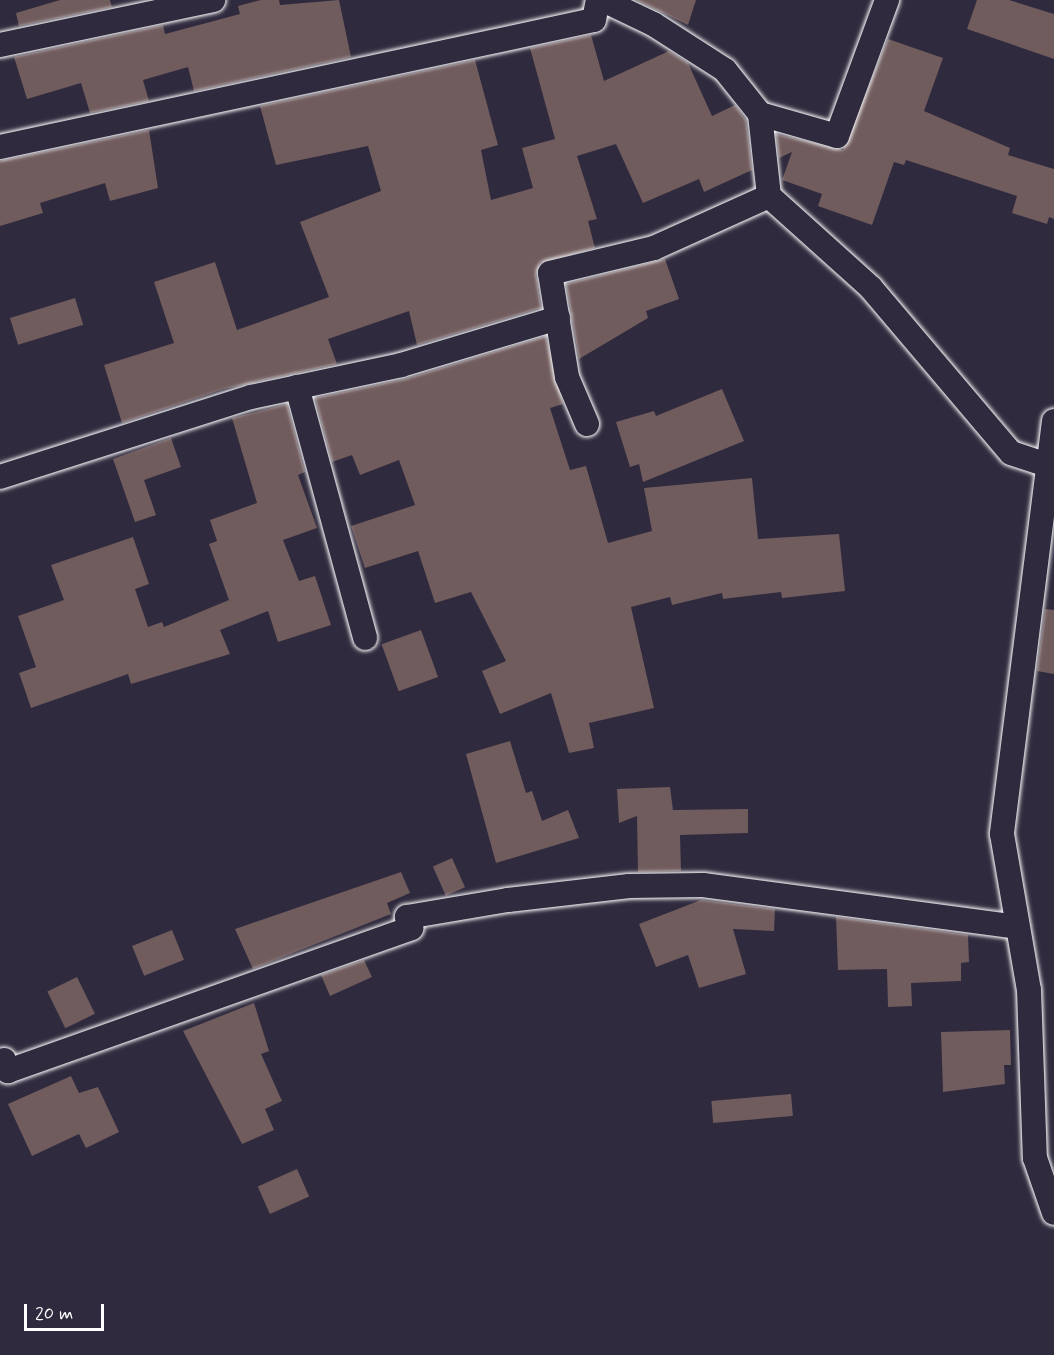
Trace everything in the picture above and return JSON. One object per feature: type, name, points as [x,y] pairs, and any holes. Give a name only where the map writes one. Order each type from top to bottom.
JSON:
[{"type":"street","points":[[0,45],[213,0]]},
{"type":"street","points":[[0,147],[594,20],[600,0],[653,24],[725,70],[760,114],[769,196],[871,288],[1011,453],[1050,466]]},
{"type":"street","points":[[760,114],[837,135],[887,0]]},
{"type":"street","points":[[586,424],[567,377],[550,273],[654,248],[769,196]]},
{"type":"street","points":[[0,477],[297,387],[400,365],[558,318]]},
{"type":"street","points":[[297,387],[365,638]]},
{"type":"street","points":[[1054,421],[1002,834],[1029,990],[1035,1158],[1054,1213]]},
{"type":"street","points":[[4,1060],[8,1071],[411,928],[407,917],[508,900],[629,886],[703,885],[1017,927]]},
{"type":"building","points":[[60,0],[110,0],[112,7],[19,26],[16,13]]},
{"type":"building","points":[[261,0],[279,0],[280,5],[339,0],[351,57],[194,91],[188,67],[143,80],[149,101],[90,113],[81,83],[27,99],[14,57],[163,25],[165,34],[240,14],[238,6]]},
{"type":"building","points":[[636,0],[696,0],[688,25]]},
{"type":"building","points":[[977,0],[1009,0],[1054,14],[1054,59],[967,29]]},
{"type":"building","points":[[591,35],[604,81],[669,51],[688,63],[712,116],[735,105],[746,120],[752,170],[704,192],[699,179],[643,203],[616,144],[577,156],[597,219],[588,221],[595,248],[540,263],[536,275],[541,308],[417,345],[409,311],[328,339],[337,364],[224,389],[122,423],[104,365],[174,343],[154,282],[215,262],[237,330],[329,297],[300,222],[381,191],[368,146],[276,165],[260,106],[475,60],[498,145],[481,150],[491,200],[533,188],[522,148],[555,139],[530,48]]},
{"type":"building","points":[[888,39],[943,58],[924,111],[1010,148],[1008,155],[1054,169],[1054,219],[1049,217],[1047,224],[1012,213],[1017,196],[906,160],[904,165],[894,162],[872,225],[818,206],[822,194],[782,180],[792,152],[779,158],[776,134],[843,150]]},
{"type":"building","points":[[149,130],[158,188],[110,201],[105,183],[40,203],[43,213],[0,226],[0,161]]},
{"type":"building","points":[[665,259],[679,299],[646,311],[648,318],[579,359],[566,284]]},
{"type":"building","points":[[75,298],[83,325],[18,345],[10,318]]},
{"type":"building","points":[[546,336],[563,404],[550,408],[570,470],[586,466],[608,543],[652,531],[644,488],[752,478],[758,539],[839,534],[845,591],[782,598],[781,592],[723,599],[722,593],[672,605],[670,597],[631,607],[654,708],[589,723],[594,748],[569,753],[551,693],[500,714],[482,671],[506,661],[471,592],[435,603],[418,551],[365,568],[351,526],[415,505],[399,460],[360,475],[352,455],[332,462],[315,398],[405,379]]},
{"type":"building","points":[[722,389],[744,441],[643,482],[639,464],[630,467],[616,422],[654,411],[656,416]]},
{"type":"building","points":[[287,404],[305,472],[298,475],[317,528],[283,540],[299,581],[315,576],[331,625],[278,642],[268,611],[220,630],[230,654],[131,684],[128,674],[31,708],[19,673],[36,667],[18,616],[64,600],[51,565],[133,537],[149,584],[135,589],[148,627],[162,622],[164,627],[229,600],[209,544],[217,541],[210,520],[257,503],[232,418]]},
{"type":"building","points":[[171,438],[181,467],[144,480],[156,515],[135,522],[113,459]]},
{"type":"building","points":[[1045,609],[1054,610],[1054,674],[1037,671]]},
{"type":"building","points":[[421,630],[438,677],[399,691],[382,644]]},
{"type":"building","points":[[510,741],[526,793],[532,791],[542,821],[568,810],[579,838],[496,863],[466,754]]},
{"type":"building","points":[[670,787],[673,810],[748,809],[748,833],[680,835],[681,871],[638,872],[637,816],[619,823],[617,789]]},
{"type":"building","points":[[452,858],[465,887],[446,896],[433,867]]},
{"type":"building","points":[[401,872],[410,893],[387,903],[391,914],[253,969],[235,929]]},
{"type":"building","points":[[701,900],[775,909],[774,931],[733,929],[746,974],[699,988],[688,955],[656,967],[639,924]]},
{"type":"building","points":[[836,917],[968,935],[969,962],[961,963],[961,981],[911,983],[912,1006],[888,1007],[887,969],[838,970]]},
{"type":"building","points":[[172,930],[184,960],[144,976],[132,946]]},
{"type":"building","points":[[364,960],[372,977],[330,996],[321,975]]},
{"type":"building","points":[[77,977],[95,1014],[65,1028],[47,991]]},
{"type":"building","points":[[254,1003],[269,1051],[261,1054],[282,1101],[265,1109],[274,1130],[242,1144],[183,1031]]},
{"type":"building","points":[[1010,1030],[1011,1065],[1004,1065],[1005,1084],[943,1092],[941,1032]]},
{"type":"building","points":[[71,1076],[79,1093],[98,1087],[119,1132],[86,1148],[79,1134],[32,1156],[8,1104]]},
{"type":"building","points":[[791,1094],[793,1116],[713,1123],[711,1101]]},
{"type":"building","points":[[297,1169],[309,1196],[270,1214],[258,1186]]}]
